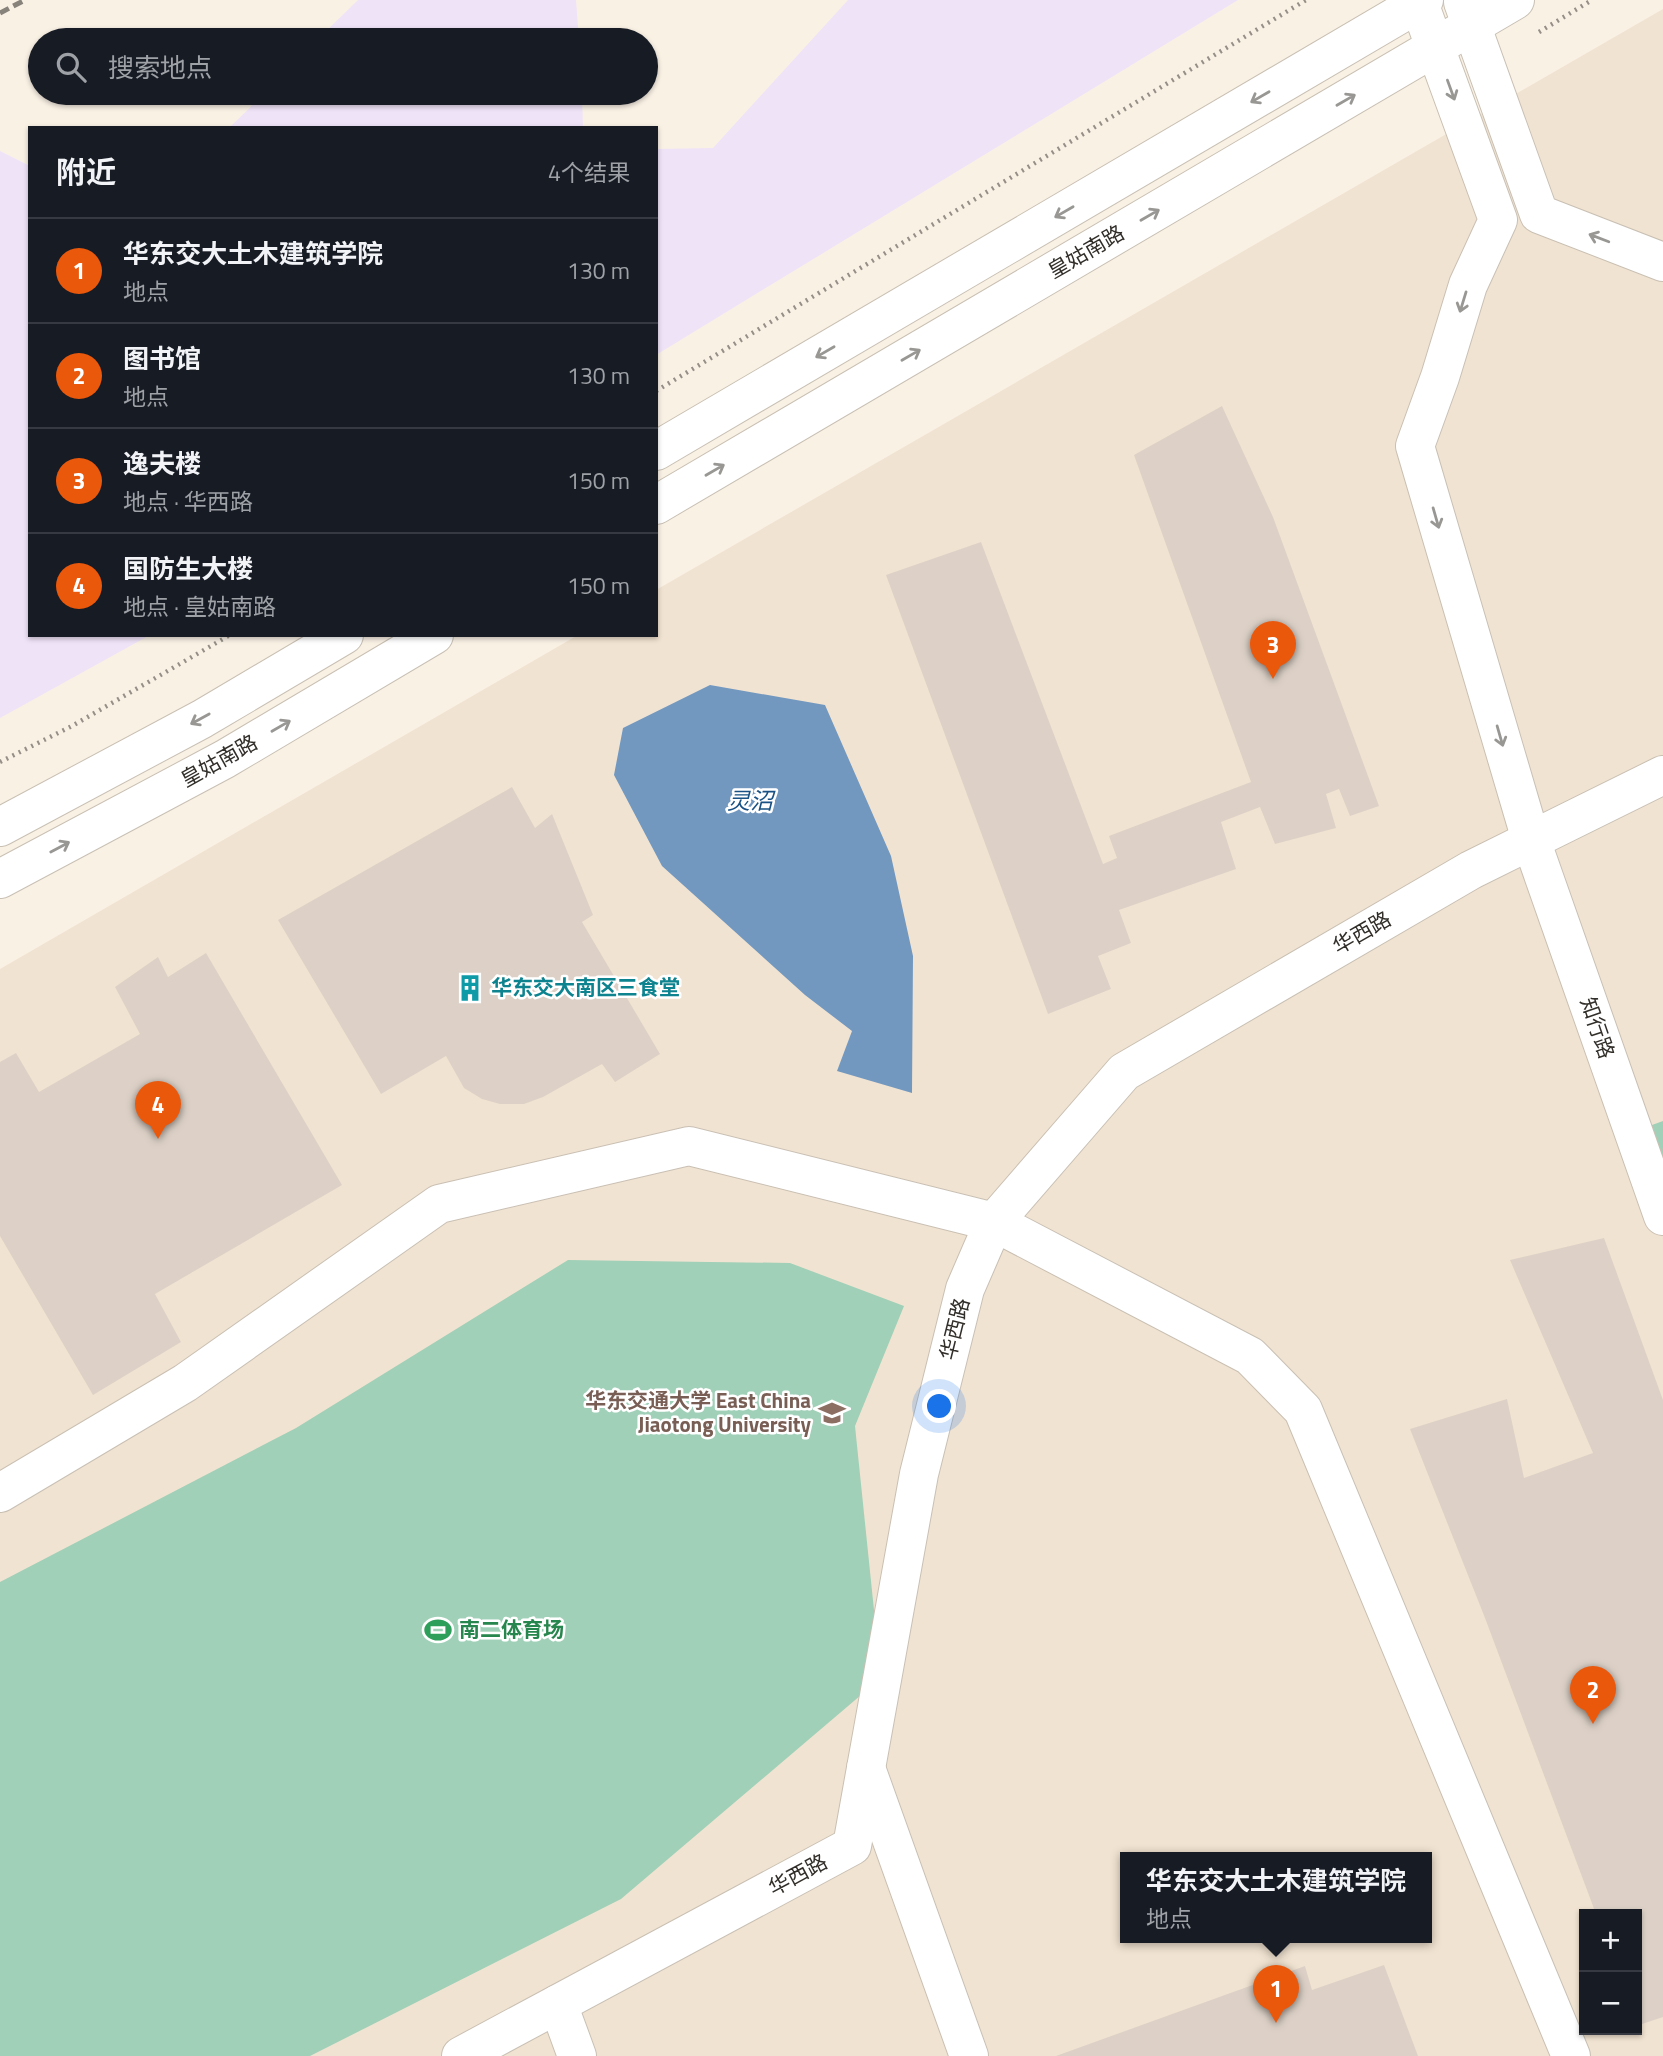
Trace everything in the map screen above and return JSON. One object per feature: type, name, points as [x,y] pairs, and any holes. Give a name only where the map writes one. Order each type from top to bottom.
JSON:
[{"type":"street","name":"皇姑南路","points":[[658,504],[1435,47],[1467,13],[1515,0]]},
{"type":"street","points":[[658,451],[1421,2]]},
{"type":"street","name":"知行路","points":[[1421,2],[1498,220],[1468,285],[1440,377],[1415,446],[1531,840],[1663,1216]]},
{"type":"street","points":[[1467,13],[1539,214],[1663,262]]},
{"type":"street","points":[[0,827],[202,719],[341,637]]},
{"type":"street","name":"皇姑南路","points":[[0,879],[225,759],[432,637]]},
{"type":"street","name":"华西路","points":[[461,2056],[852,1846],[919,1474],[965,1289],[994,1222],[1124,1072],[1471,870],[1663,775]]},
{"type":"street","points":[[0,1493],[185,1383],[439,1205],[689,1146],[994,1222],[1250,1356],[1303,1410],[1571,2056]]},
{"type":"street","points":[[866,1766],[969,2056]]},
{"type":"street","points":[[558,2004],[577,2056]]},
{"type":"path","points":[[658,390],[1306,0]]},
{"type":"path","points":[[0,762],[72,726],[227,637]]},
{"type":"shaded area","points":[[358,0],[576,0],[578,28],[329,28]]},
{"type":"shaded area","points":[[848,0],[1238,0],[658,354],[658,149],[713,148]]},
{"type":"shaded area","name":"华东交通大学 East China Jiaotong University","points":[[1663,9],[1663,2056],[0,2056],[0,969],[575,637],[658,637],[658,589]]},
{"type":"shaded area","points":[[253,105],[582,105],[583,126],[231,126]]},
{"type":"shaded area","points":[[0,151],[28,165],[28,637],[146,637],[0,718]]},
{"type":"green space","points":[[1663,1121],[1663,1192],[1641,1129]]},
{"type":"green space","name":"南二体育场","points":[[568,1260],[790,1263],[904,1306],[855,1426],[881,1678],[621,1899],[310,2056],[0,2056],[0,1582],[296,1428]]},
{"type":"water","name":"灵沼","points":[[710,685],[825,705],[891,856],[913,956],[912,1093],[837,1071],[852,1031],[805,995],[662,866],[614,775],[623,728]]},
{"type":"building","points":[[1222,406],[1273,517],[1379,806],[1350,816],[1339,789],[1326,794],[1336,828],[1275,844],[1260,807],[1221,822],[1236,869],[1119,910],[1131,943],[1098,956],[1111,989],[1048,1014],[886,575],[981,542],[1103,864],[1117,858],[1109,836],[1251,782],[1134,455]]},
{"type":"building","name":"华东交大南区三食堂","points":[[512,787],[535,828],[552,814],[593,915],[582,922],[660,1054],[615,1082],[602,1064],[543,1097],[524,1104],[500,1104],[482,1099],[464,1088],[446,1056],[381,1094],[278,920]]},
{"type":"building","points":[[206,953],[342,1185],[155,1294],[181,1342],[93,1395],[0,1236],[0,1062],[16,1053],[39,1092],[140,1034],[115,987],[158,957],[168,977]]},
{"type":"building","points":[[1604,1238],[1663,1400],[1663,2017],[1642,2024],[1642,1909],[1594,1909],[1485,1618],[1410,1429],[1507,1399],[1524,1478],[1593,1453],[1510,1260]]},
{"type":"building","points":[[1384,1965],[1418,2056],[1056,2056],[1305,1966],[1312,1990]]},
{"type":"railway","points":[[0,13],[25,0]]},
{"type":"place","name":"逸夫楼","points":[[1273,679]]},
{"type":"place","name":"华东交大南区三食堂","points":[[470,988]]},
{"type":"place","name":"国防生大楼","points":[[158,1139]]},
{"type":"place","name":"华东交通大学 East China Jiaotong University","points":[[832,1413]]},
{"type":"place","name":"南二体育场","points":[[438,1630]]},
{"type":"place","name":"图书馆","points":[[1593,1724]]},
{"type":"place","name":"华东交大土木建筑学院","points":[[1276,2023]]}]
